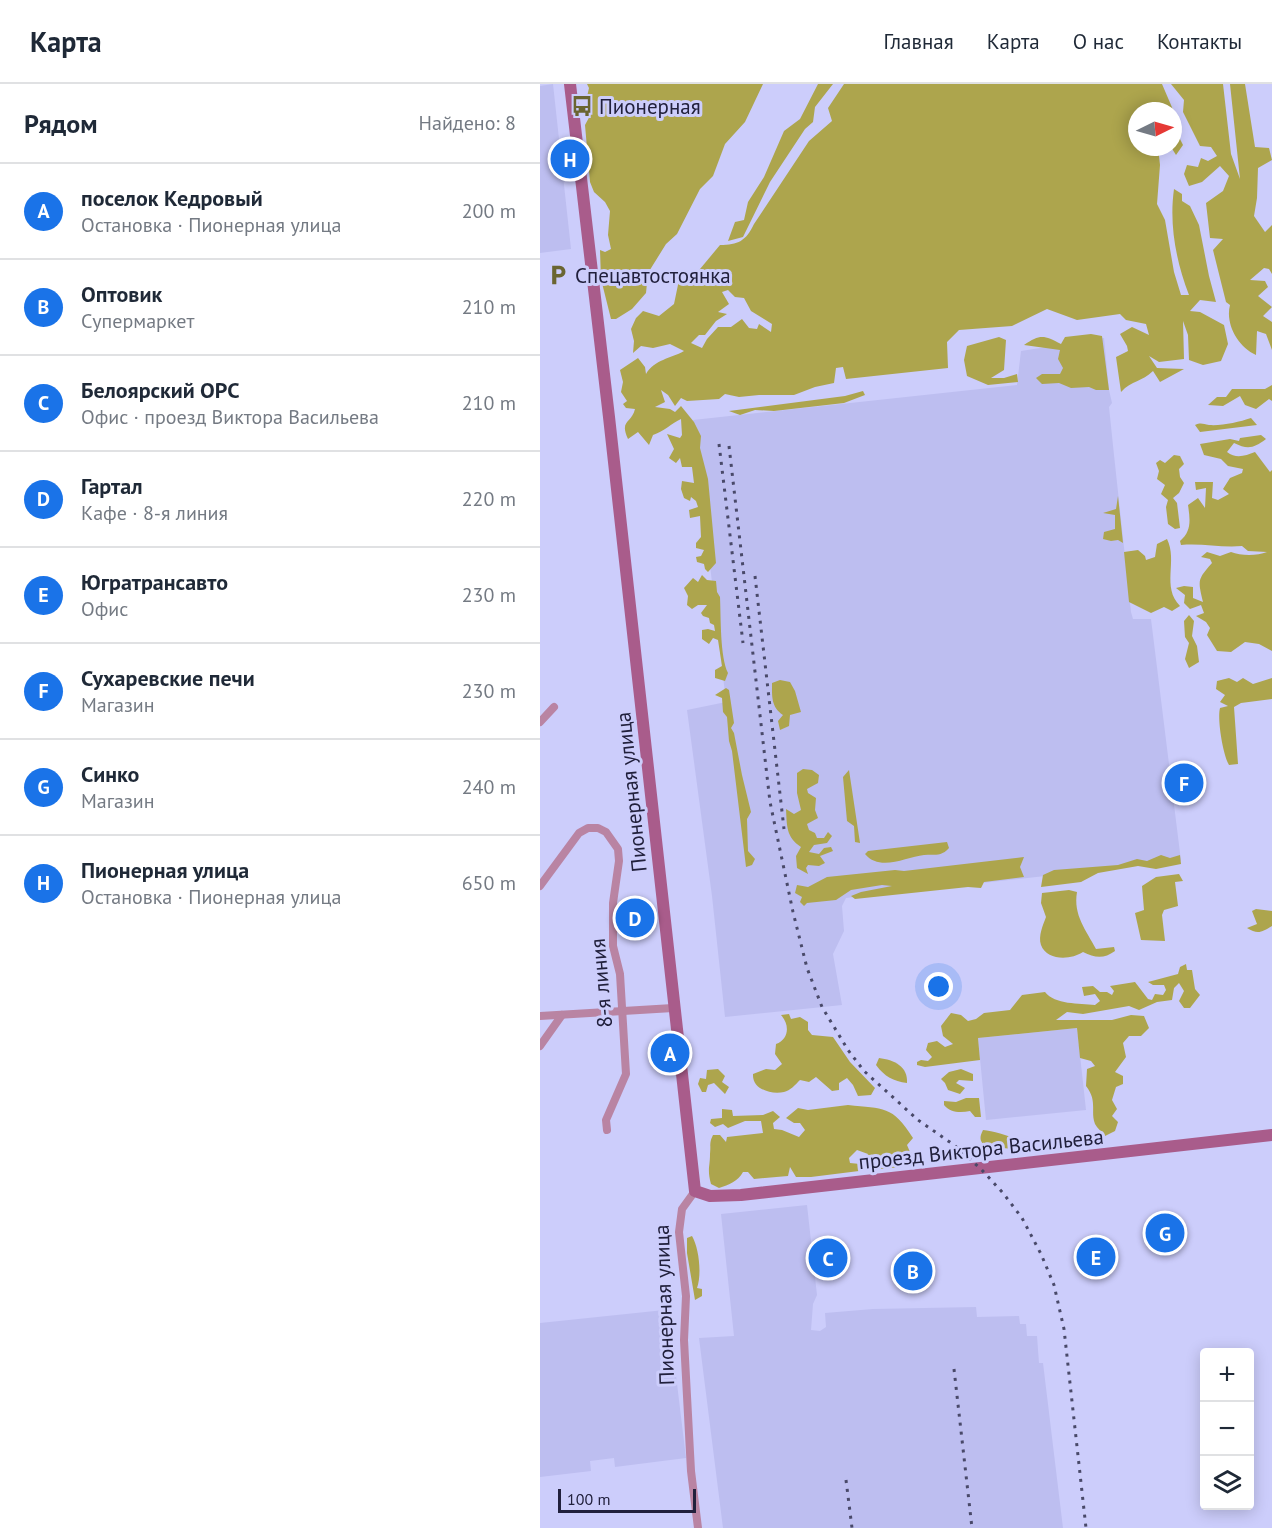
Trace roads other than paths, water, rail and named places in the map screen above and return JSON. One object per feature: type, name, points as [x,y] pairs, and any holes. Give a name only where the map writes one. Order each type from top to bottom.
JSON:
[{"type":"street","name":"Пионерная улица","points":[[570,84],[695,1191],[682,1209],[679,1232],[686,1296],[684,1340],[691,1471],[698,1528]]},
{"type":"street","points":[[540,722],[554,706]]},
{"type":"street","name":"8-я линия","points":[[540,886],[579,833],[588,828],[598,828],[606,832],[618,849],[619,861],[613,903],[613,946],[620,974],[626,1074],[606,1120],[607,1130]]},
{"type":"street","points":[[540,1016],[673,1008]]},
{"type":"street","points":[[540,1046],[562,1015]]},
{"type":"street","name":"проезд Виктора Васильева","points":[[695,1191],[710,1196],[741,1195],[1272,1135]]},
{"type":"railway","points":[[719,444],[743,643]]},
{"type":"railway","points":[[729,446],[770,802],[807,968],[822,1007],[848,1050],[864,1071],[918,1120],[954,1145],[981,1169],[1022,1218],[1041,1254],[1054,1285],[1064,1329],[1086,1528]]},
{"type":"railway","points":[[755,576],[784,829]]},
{"type":"railway","points":[[954,1369],[972,1528]]},
{"type":"railway","points":[[846,1480],[852,1528]]},
{"type":"place","name":"Пионерная","points":[[582,106]]},
{"type":"place","name":"Пионерная улица","points":[[570,159]]},
{"type":"place","name":"Спецавтостоянка","points":[[558,275]]},
{"type":"place","name":"Сухаревские печи","points":[[1184,783]]},
{"type":"place","name":"Гартал","points":[[635,918]]},
{"type":"place","name":"поселок Кедровый","points":[[670,1053]]},
{"type":"place","name":"Синко","points":[[1165,1233]]},
{"type":"place","name":"Югратрансавто","points":[[1096,1257]]},
{"type":"place","name":"Белоярский ОРС","points":[[828,1258]]},
{"type":"place","name":"Оптовик","points":[[913,1271]]}]
